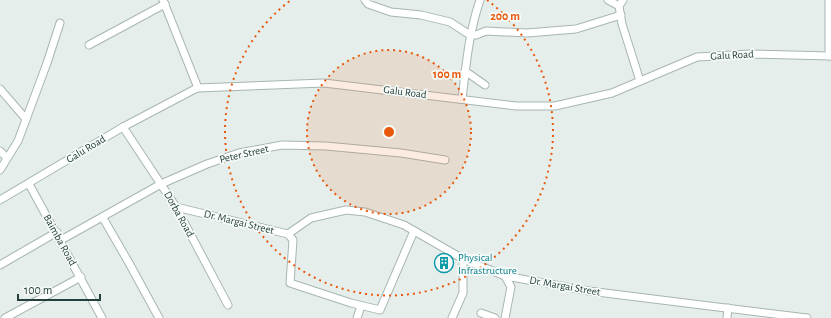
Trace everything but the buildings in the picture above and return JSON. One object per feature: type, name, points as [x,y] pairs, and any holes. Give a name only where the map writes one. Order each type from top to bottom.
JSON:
[{"type":"street","points":[[365,0],[368,4],[391,12],[421,15],[450,22],[470,35],[476,35],[486,31],[528,33],[576,29],[621,15]]},
{"type":"street","points":[[462,99],[470,35],[473,20],[480,0]]},
{"type":"street","points":[[608,0],[621,3],[621,15],[640,81]]},
{"type":"street","points":[[829,0],[830,56]]},
{"type":"street","points":[[89,45],[164,2],[198,88]]},
{"type":"street","points":[[0,170],[18,140],[47,63],[60,23]]},
{"type":"street","name":"Galu Road","points":[[0,200],[123,127],[198,88],[324,82],[516,106],[555,106],[612,93],[697,57],[750,54],[830,56]]},
{"type":"street","points":[[465,71],[485,85]]},
{"type":"street","points":[[0,89],[26,119]]},
{"type":"street","name":"Dorba Road","points":[[123,127],[176,207],[228,305]]},
{"type":"street","name":"Peter Street","points":[[61,240],[103,218],[161,184],[207,164],[239,154],[282,145],[326,146],[401,153],[445,160]]},
{"type":"street","points":[[0,151],[7,158]]},
{"type":"street","name":"Baimba Road","points":[[29,184],[57,232],[102,318]]},
{"type":"street","name":"Dr. Margai Street","points":[[176,207],[288,234],[311,218],[346,210],[365,212],[404,226],[463,259],[505,276],[589,291],[807,318]]},
{"type":"street","points":[[103,218],[130,263],[159,318]]},
{"type":"street","points":[[288,234],[293,240],[290,283],[361,306],[380,310],[414,231]]},
{"type":"street","points":[[0,266],[57,232]]},
{"type":"street","points":[[452,318],[463,293],[463,259]]},
{"type":"street","points":[[505,276],[511,287],[505,318]]},
{"type":"street","points":[[5,318],[81,277]]},
{"type":"street","points":[[357,318],[361,306]]},
{"type":"street","points":[[727,318],[728,308]]},
{"type":"street","points":[[480,313],[495,318]]},
{"type":"place","name":"Physical Infrastructure","points":[[444,263]]}]
